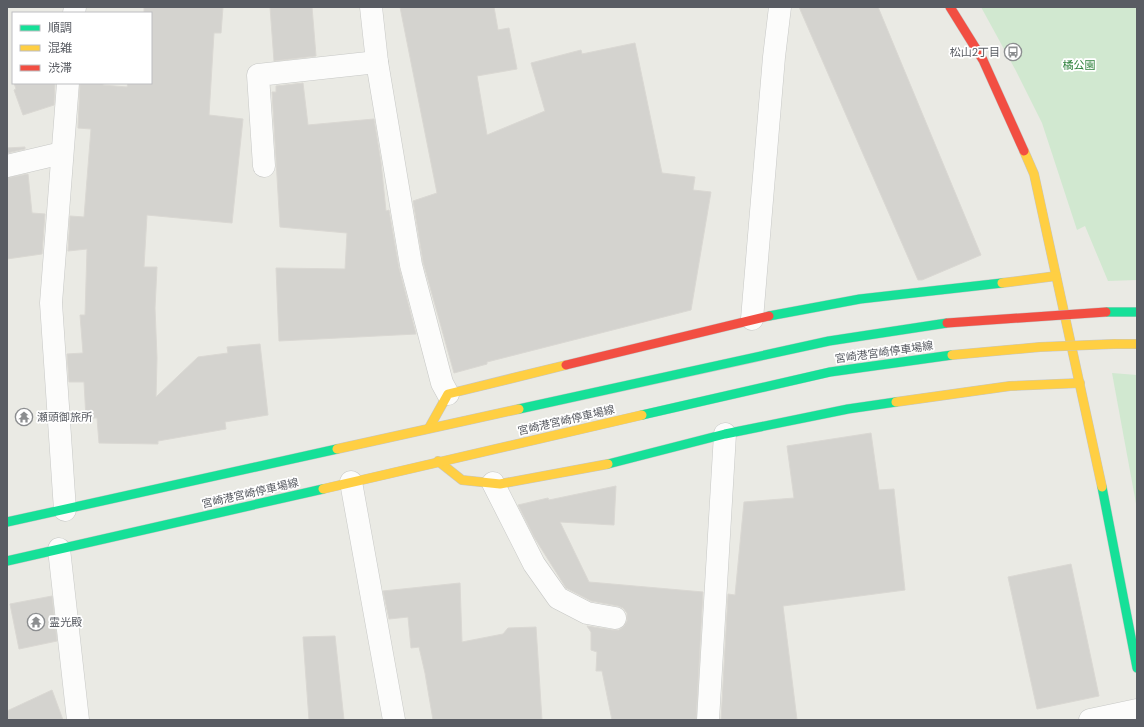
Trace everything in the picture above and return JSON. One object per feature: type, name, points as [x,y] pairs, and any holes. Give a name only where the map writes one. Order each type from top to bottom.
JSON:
[{"type":"main road","points":[[950,7],[983,60],[1034,174],[1080,383],[1137,668]]},
{"type":"main road","points":[[429,428],[448,394],[752,318],[860,299],[947,290],[1056,276]]},
{"type":"main road","name":"宮崎港宮崎停車場線","points":[[7,522],[829,341],[947,323],[1106,312],[1137,312]]},
{"type":"main road","name":"宮崎港宮崎停車場線","points":[[7,561],[830,372],[952,355],[1040,347],[1137,344]]},
{"type":"main road","points":[[438,461],[462,480],[500,484],[604,465],[725,434],[864,407],[1010,386],[1080,383]]},
{"type":"street","points":[[371,7],[377,62],[411,266],[442,383],[448,394]]},
{"type":"street","points":[[752,318],[774,57],[780,7]]},
{"type":"street","points":[[264,166],[258,75],[377,62]]},
{"type":"street","points":[[64,510],[51,303],[68,84]]},
{"type":"street","points":[[7,166],[62,153]]},
{"type":"street","points":[[708,720],[725,434]]},
{"type":"street","points":[[351,482],[394,720]]},
{"type":"street","points":[[493,483],[534,564],[558,598],[587,613],[615,618]]},
{"type":"street","points":[[59,549],[78,720]]},
{"type":"street","points":[[1090,720],[1137,710]]},
{"type":"green space","name":"橘公園","points":[[981,7],[1137,7],[1137,280],[1108,281],[1085,226],[1077,230],[1042,123]]},
{"type":"green space","points":[[1112,373],[1137,375],[1137,509]]},
{"type":"building","points":[[144,7],[223,7],[221,33],[214,33],[209,115],[243,119],[232,223],[147,215],[144,267],[157,267],[155,308],[157,358],[156,397],[198,357],[228,353],[227,347],[260,344],[268,415],[225,422],[226,429],[158,441],[158,444],[99,443],[97,418],[86,418],[84,382],[69,382],[67,354],[83,353],[80,315],[85,315],[87,249],[68,251],[70,216],[84,217],[91,129],[78,128],[80,84],[103,84],[127,87],[128,84],[152,84],[152,12],[144,12]]},
{"type":"building","points":[[270,7],[312,7],[316,56],[274,61]]},
{"type":"building","points":[[400,7],[494,7],[498,30],[509,28],[517,69],[477,76],[487,135],[545,111],[531,63],[581,50],[582,54],[635,43],[662,173],[695,177],[693,190],[711,192],[691,310],[487,362],[487,364],[454,373],[423,262],[413,201],[437,193]]},
{"type":"building","points":[[799,7],[878,7],[981,255],[922,280],[918,280]]},
{"type":"building","points":[[303,83],[308,125],[374,119],[381,162],[386,211],[389,210],[399,268],[416,334],[279,341],[276,268],[345,269],[347,233],[280,227],[272,92],[276,92],[276,86]]},
{"type":"building","points":[[14,84],[55,84],[54,105],[23,115],[14,90],[16,89]]},
{"type":"building","points":[[25,147],[25,149],[7,153],[7,148]]},
{"type":"building","points":[[28,174],[32,213],[45,214],[42,254],[7,259],[7,178]]},
{"type":"building","points":[[871,433],[879,490],[894,489],[905,590],[783,606],[797,720],[721,720],[728,594],[735,595],[744,502],[794,498],[787,446]]},
{"type":"building","points":[[616,486],[614,525],[560,522],[589,582],[703,592],[696,720],[612,720],[602,671],[596,671],[597,652],[591,650],[591,632],[587,626],[619,630],[627,621],[627,613],[623,608],[591,601],[566,588],[534,537],[518,505]]},
{"type":"building","points":[[1071,564],[1099,696],[1037,709],[1008,577]]},
{"type":"building","points":[[460,583],[462,642],[503,634],[508,628],[536,627],[542,720],[433,720],[419,647],[411,648],[408,617],[389,619],[383,591]]},
{"type":"building","name":"霊光殿","points":[[52,596],[57,641],[19,649],[10,604]]},
{"type":"building","points":[[335,636],[344,720],[309,720],[303,637]]},
{"type":"building","points":[[52,690],[63,720],[7,720],[7,711]]},
{"type":"traffic: fast","points":[[769,316],[860,299],[1002,283]]},
{"type":"traffic: fast","points":[[1106,312],[1137,312]]},
{"type":"traffic: fast","points":[[519,409],[829,341],[947,323]]},
{"type":"traffic: fast","points":[[642,415],[830,372],[952,355]]},
{"type":"traffic: fast","points":[[608,464],[725,434],[848,409],[896,402]]},
{"type":"traffic: fast","points":[[7,522],[337,449]]},
{"type":"traffic: fast","points":[[1102,487],[1137,668]]},
{"type":"traffic: fast","points":[[7,561],[323,489]]},
{"type":"traffic: slow","points":[[1024,151],[1034,174],[1102,487]]},
{"type":"traffic: slow","points":[[1002,283],[1056,276]]},
{"type":"traffic: slow","points":[[1114,344],[1137,344]]},
{"type":"traffic: slow","points":[[952,355],[1040,347],[1114,344]]},
{"type":"traffic: slow","points":[[429,428],[448,394],[566,365]]},
{"type":"traffic: slow","points":[[896,402],[1010,386],[1080,383]]},
{"type":"traffic: slow","points":[[337,449],[519,409]]},
{"type":"traffic: slow","points":[[323,489],[642,415]]},
{"type":"traffic: slow","points":[[438,461],[462,480],[500,484],[608,464]]},
{"type":"traffic: jam","points":[[950,7],[983,60],[1024,151]]},
{"type":"traffic: jam","points":[[947,323],[1106,312]]},
{"type":"traffic: jam","points":[[566,365],[769,316]]},
{"type":"place","name":"松山2丁目","points":[[1013,52]]},
{"type":"place","name":"瀬頭御旅所","points":[[24,417]]},
{"type":"place","name":"霊光殿","points":[[36,622]]}]
